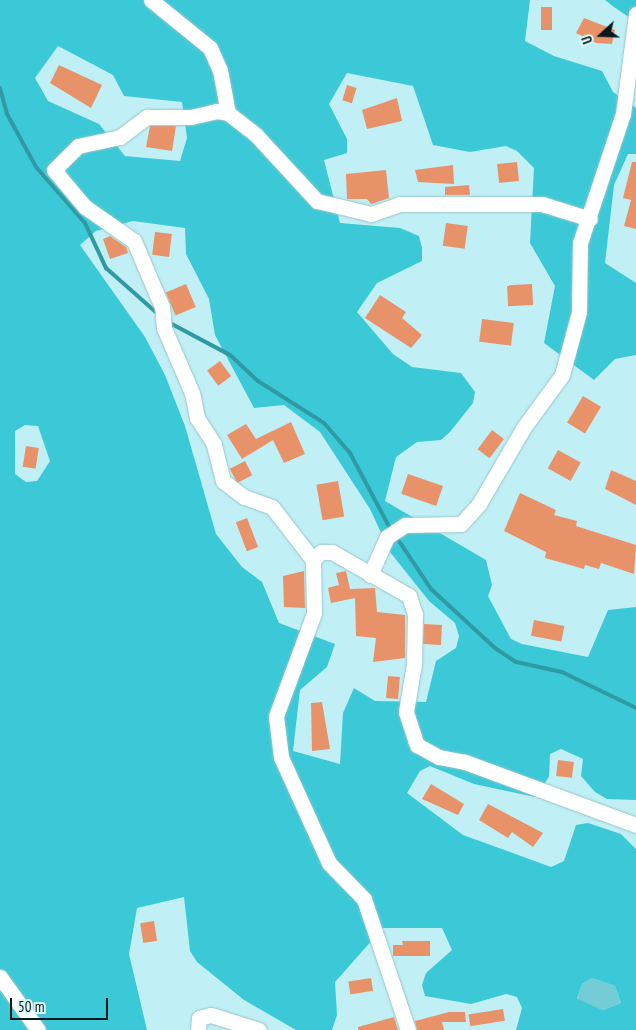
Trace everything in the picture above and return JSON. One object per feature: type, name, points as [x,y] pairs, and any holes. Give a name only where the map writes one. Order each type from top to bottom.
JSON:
[{"type":"street","points":[[151,0],[210,48],[220,70],[228,113]]},
{"type":"street","points":[[370,575],[387,537],[405,525],[461,524],[479,504],[524,427],[562,375],[575,338],[580,243],[590,219],[623,114],[636,14]]},
{"type":"street","points":[[408,1030],[364,899],[329,863],[281,757],[276,716],[317,600],[313,560],[292,526],[272,507],[244,497],[223,481],[214,444],[197,418],[192,393],[164,328],[162,306],[130,236],[85,207],[54,170],[78,146],[120,137],[153,115],[228,113],[256,135],[317,201],[371,214],[400,204],[542,204],[590,219]]},
{"type":"street","points":[[313,560],[327,550],[370,575],[405,592],[414,606],[414,664],[406,712],[417,745],[439,757],[465,762],[636,825]]},
{"type":"street","points":[[0,977],[38,1030]]},
{"type":"street","points":[[198,1030],[199,1018],[211,1015],[258,1030]]},
{"type":"shaded area","points":[[0,0],[530,0],[525,41],[554,56],[602,71],[613,92],[636,108],[636,154],[628,154],[614,185],[605,263],[636,283],[636,355],[615,359],[594,380],[544,343],[555,286],[530,243],[534,168],[517,151],[506,146],[470,152],[433,145],[413,86],[347,73],[329,104],[347,139],[347,153],[324,160],[340,223],[400,228],[419,236],[422,248],[422,261],[377,283],[357,312],[393,354],[412,367],[461,373],[475,392],[473,403],[450,432],[441,440],[417,442],[396,457],[385,501],[486,560],[492,585],[488,596],[511,639],[522,644],[588,657],[608,610],[636,607],[636,800],[607,799],[595,792],[581,776],[583,759],[561,749],[550,754],[549,777],[535,797],[474,784],[430,766],[420,771],[407,793],[463,835],[551,867],[564,861],[576,825],[588,823],[621,834],[636,849],[636,1030],[516,1030],[522,1008],[517,997],[506,994],[471,1004],[425,996],[422,985],[426,973],[452,950],[442,928],[383,928],[335,982],[337,1015],[332,1030],[296,1030],[244,1000],[197,962],[190,951],[184,897],[137,908],[129,954],[147,1030],[0,1030]],"holes":[[[58,46],[113,75],[124,96],[182,102],[187,138],[180,161],[125,156],[99,124],[48,101],[35,78]],[[133,221],[185,228],[186,254],[209,299],[215,335],[254,408],[284,405],[320,432],[370,509],[390,552],[429,601],[455,623],[459,636],[456,648],[436,661],[426,702],[375,701],[354,688],[343,713],[340,764],[293,751],[300,690],[327,667],[335,644],[279,623],[262,582],[242,567],[216,534],[185,426],[165,375],[145,337],[80,245],[96,231]],[[25,425],[38,426],[50,461],[37,481],[26,482],[15,474],[15,431]],[[592,978],[615,986],[621,1003],[603,1010],[577,999],[582,984]]]},
{"type":"shaded area","points":[[605,0],[636,0],[636,22],[614,7]]},
{"type":"shaded area","points":[[592,978],[615,986],[621,1003],[603,1010],[577,1000],[582,984]]},
{"type":"building","points":[[541,7],[552,7],[552,30],[541,30]]},
{"type":"building","points":[[584,18],[615,30],[612,44],[596,43],[576,33]]},
{"type":"building","points":[[59,65],[102,85],[91,108],[50,83]]},
{"type":"building","points":[[347,85],[357,88],[352,103],[342,100]]},
{"type":"building","points":[[397,98],[402,121],[367,129],[362,110]]},
{"type":"building","points":[[150,126],[176,126],[172,151],[146,147]]},
{"type":"building","points":[[517,162],[519,181],[499,183],[497,164]]},
{"type":"building","points":[[632,162],[636,162],[636,229],[624,226],[631,200],[623,198]]},
{"type":"building","points":[[453,165],[454,184],[418,182],[415,170]]},
{"type":"building","points":[[386,170],[389,198],[371,204],[367,199],[347,199],[346,174]]},
{"type":"building","points":[[469,185],[470,195],[445,195],[445,187]]},
{"type":"building","points":[[446,223],[468,226],[465,249],[443,246]]},
{"type":"building","points":[[155,232],[172,234],[169,257],[152,255]]},
{"type":"building","points":[[110,236],[126,247],[128,253],[110,259],[103,239]]},
{"type":"building","points":[[186,284],[196,307],[176,316],[166,293]]},
{"type":"building","points":[[532,284],[533,305],[508,306],[507,285]]},
{"type":"building","points":[[380,295],[406,312],[402,318],[422,335],[411,348],[365,318]]},
{"type":"building","points":[[482,319],[514,323],[511,346],[479,342]]},
{"type":"building","points":[[220,361],[231,376],[218,386],[207,370]]},
{"type":"building","points":[[583,396],[601,407],[585,433],[567,423]]},
{"type":"building","points":[[291,422],[305,454],[284,463],[273,440],[242,459],[227,435],[246,424],[256,439]]},
{"type":"building","points":[[492,430],[504,439],[490,458],[478,449]]},
{"type":"building","points":[[26,446],[39,448],[36,469],[23,467]]},
{"type":"building","points":[[558,450],[581,463],[571,481],[548,468]]},
{"type":"building","points":[[245,461],[252,475],[237,483],[230,469]]},
{"type":"building","points":[[611,470],[636,481],[636,505],[605,489]]},
{"type":"building","points":[[408,474],[443,486],[436,506],[401,494]]},
{"type":"building","points":[[338,481],[344,516],[323,520],[316,485]]},
{"type":"building","points":[[520,493],[556,510],[554,515],[577,521],[576,526],[636,545],[634,574],[601,563],[599,569],[585,565],[584,569],[545,558],[546,552],[504,531]]},
{"type":"building","points":[[247,518],[258,547],[247,551],[236,522]]},
{"type":"building","points":[[304,571],[305,608],[284,607],[283,576]]},
{"type":"building","points":[[346,571],[350,589],[375,588],[377,612],[405,615],[405,658],[373,662],[376,638],[356,636],[355,598],[331,603],[328,588],[339,585],[336,573]]},
{"type":"building","points":[[534,620],[564,626],[561,642],[531,636]]},
{"type":"building","points":[[424,624],[442,625],[441,645],[423,644]]},
{"type":"building","points":[[388,676],[400,677],[398,699],[386,698]]},
{"type":"building","points":[[322,702],[330,749],[312,751],[311,703]]},
{"type":"building","points":[[558,760],[574,762],[572,778],[556,776]]},
{"type":"building","points":[[431,784],[464,804],[458,815],[422,799]]},
{"type":"building","points":[[488,804],[543,833],[533,847],[512,832],[508,838],[479,820]]},
{"type":"building","points":[[154,921],[157,941],[143,943],[140,923]]},
{"type":"building","points":[[402,941],[430,941],[430,956],[393,956],[393,945],[403,945]]},
{"type":"building","points":[[371,978],[373,991],[350,994],[348,982]]},
{"type":"building","points":[[503,1009],[505,1021],[470,1026],[468,1014]]},
{"type":"building","points":[[449,1012],[465,1012],[466,1022],[442,1022],[444,1030],[417,1030],[415,1021]]},
{"type":"building","points":[[394,1017],[398,1030],[358,1030],[358,1027]]},
{"type":"waterway","points":[[0,88],[7,114],[36,167],[85,223],[106,268],[158,314]]},
{"type":"waterway","points":[[168,322],[230,355],[258,381],[324,423],[350,453],[391,530]]},
{"type":"waterway","points":[[395,535],[431,589],[495,648],[516,662],[562,672],[636,708]]}]
